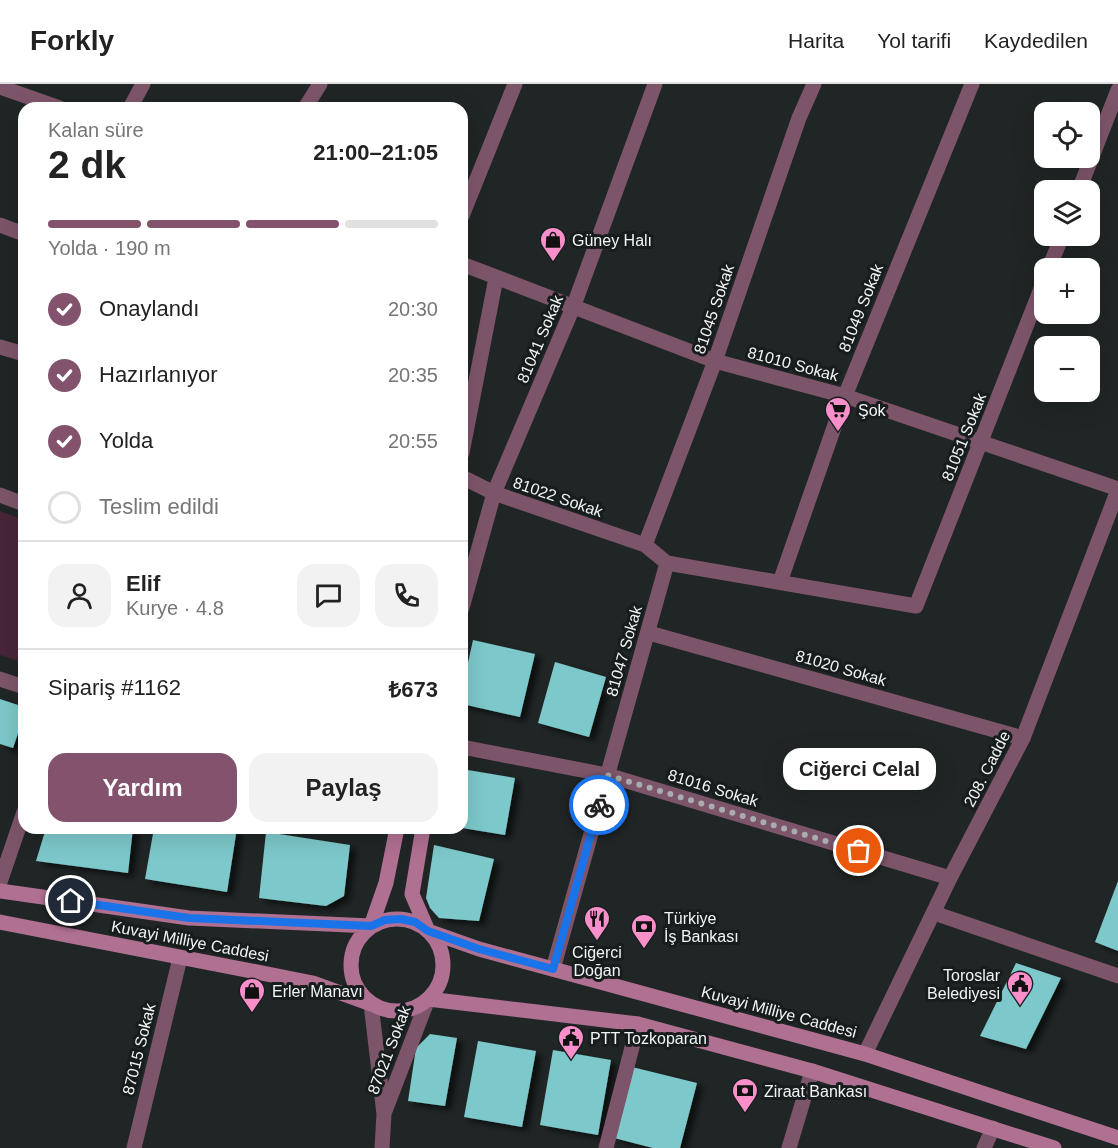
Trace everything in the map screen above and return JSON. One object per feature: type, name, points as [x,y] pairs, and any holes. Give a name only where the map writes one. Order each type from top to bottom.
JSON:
[{"type":"main road","points":[[371,926],[386,883],[396,834]]},
{"type":"main road","points":[[422,834],[412,894],[428,931]]},
{"type":"main road","name":"Kuvayi Milliye Caddesi","points":[[0,891],[189,918],[371,926]]},
{"type":"main road","points":[[401,919],[415,922],[428,931],[438,942],[443,957],[443,972],[438,987],[428,999],[415,1007],[400,1011],[385,1010],[371,1004],[360,994],[353,980],[350,965],[353,950],[360,937],[371,926],[385,920],[401,919]]},
{"type":"main road","name":"Kuvayi Milliye Caddesi","points":[[0,922],[313,983],[371,1004]]},
{"type":"main road","name":"Kuvayi Milliye Caddesi","points":[[428,931],[479,949],[865,1054],[1118,1138]]},
{"type":"main road","points":[[428,999],[638,1024],[812,1071],[1054,1148]]},
{"type":"street","points":[[134,102],[144,84]]},
{"type":"street","points":[[310,102],[320,84]]},
{"type":"street","points":[[468,201],[515,84]]},
{"type":"street","name":"81041 Sokak","points":[[468,587],[494,494],[574,305],[655,84]]},
{"type":"street","name":"81045 Sokak","points":[[645,545],[715,361],[799,118],[814,84]]},
{"type":"street","name":"81049 Sokak","points":[[780,582],[845,396],[972,84]]},
{"type":"street","points":[[0,87],[43,102]]},
{"type":"street","points":[[1083,180],[1118,90]]},
{"type":"street","points":[[0,225],[18,232]]},
{"type":"street","name":"81010 Sokak","points":[[468,266],[574,305],[715,361],[845,396],[1118,489]]},
{"type":"street","points":[[468,422],[496,278]]},
{"type":"street","name":"81051 Sokak","points":[[780,582],[916,606],[1034,307]]},
{"type":"street","points":[[0,347],[18,352]]},
{"type":"street","name":"81022 Sokak","points":[[468,480],[494,494],[645,545]]},
{"type":"street","name":"208. Cadde","points":[[865,1054],[950,878],[1023,738],[1118,489]]},
{"type":"street","points":[[0,495],[18,502]]},
{"type":"street","points":[[645,545],[667,563],[780,582]]},
{"type":"street","name":"81047 Sokak","points":[[553,969],[667,563]]},
{"type":"street","name":"81020 Sokak","points":[[649,633],[1023,738]]},
{"type":"street","points":[[0,679],[18,685]]},
{"type":"street","name":"81016 Sokak","points":[[468,748],[607,775],[950,878]]},
{"type":"street","points":[[0,882],[18,830]]},
{"type":"street","points":[[934,913],[1118,976]]},
{"type":"street","name":"87015 Sokak","points":[[134,1148],[180,958]]},
{"type":"street","name":"87021 Sokak","points":[[384,1114],[428,999]]},
{"type":"street","name":"87021 Sokak","points":[[371,1004],[384,1114],[382,1148]]},
{"type":"street","points":[[606,1148],[638,1024]]},
{"type":"street","points":[[789,1148],[812,1071]]},
{"type":"street","points":[[984,1148],[993,1128]]},
{"type":"shaded area","points":[[0,511],[18,518],[18,661],[0,655]]},
{"type":"building","points":[[473,640],[535,654],[520,717],[468,705],[468,663]]},
{"type":"building","points":[[555,662],[606,677],[589,737],[538,723]]},
{"type":"building","points":[[0,699],[18,705],[18,733],[13,748],[0,744]]},
{"type":"building","points":[[468,770],[515,778],[505,835],[468,829]]},
{"type":"building","points":[[44,834],[132,834],[128,873],[36,861]]},
{"type":"building","points":[[153,834],[236,834],[227,892],[145,879]]},
{"type":"building","points":[[266,834],[350,845],[344,896],[326,906],[259,898]]},
{"type":"building","points":[[434,845],[494,859],[479,921],[439,918],[430,908],[426,898]]},
{"type":"building","points":[[1118,881],[1118,951],[1095,942]]},
{"type":"building","name":"Toroslar Belediyesi","points":[[1016,963],[1061,978],[1026,1049],[980,1036]]},
{"type":"building","points":[[430,1034],[457,1038],[445,1106],[408,1101],[416,1048]]},
{"type":"building","points":[[478,1041],[536,1051],[522,1127],[464,1117]]},
{"type":"building","points":[[553,1050],[611,1060],[598,1135],[540,1125]]},
{"type":"building","points":[[632,1067],[697,1083],[680,1148],[653,1148],[614,1138]]},
{"type":"way so far","points":[[599,805],[607,775],[859,851]]},
{"type":"place","name":"Güney Halı","points":[[553,263]]},
{"type":"place","name":"Şok","points":[[838,433]]},
{"type":"place","name":"Ciğerci Celal","points":[[859,851]]},
{"type":"place","name":"Ciğerci Doğan","points":[[597,942]]},
{"type":"place","name":"Türkiye İş Bankası","points":[[644,950]]},
{"type":"place","name":"Toroslar Belediyesi","points":[[1020,1007]]},
{"type":"place","name":"Erler Manavı","points":[[252,1014]]},
{"type":"place","name":"PTT Tozkoparan","points":[[571,1061]]},
{"type":"place","name":"Ziraat Bankası","points":[[745,1114]]},
{"type":"route","points":[[71,901],[189,918],[371,926],[385,920],[401,919],[415,922],[428,931],[479,949],[553,969],[599,805]]}]
